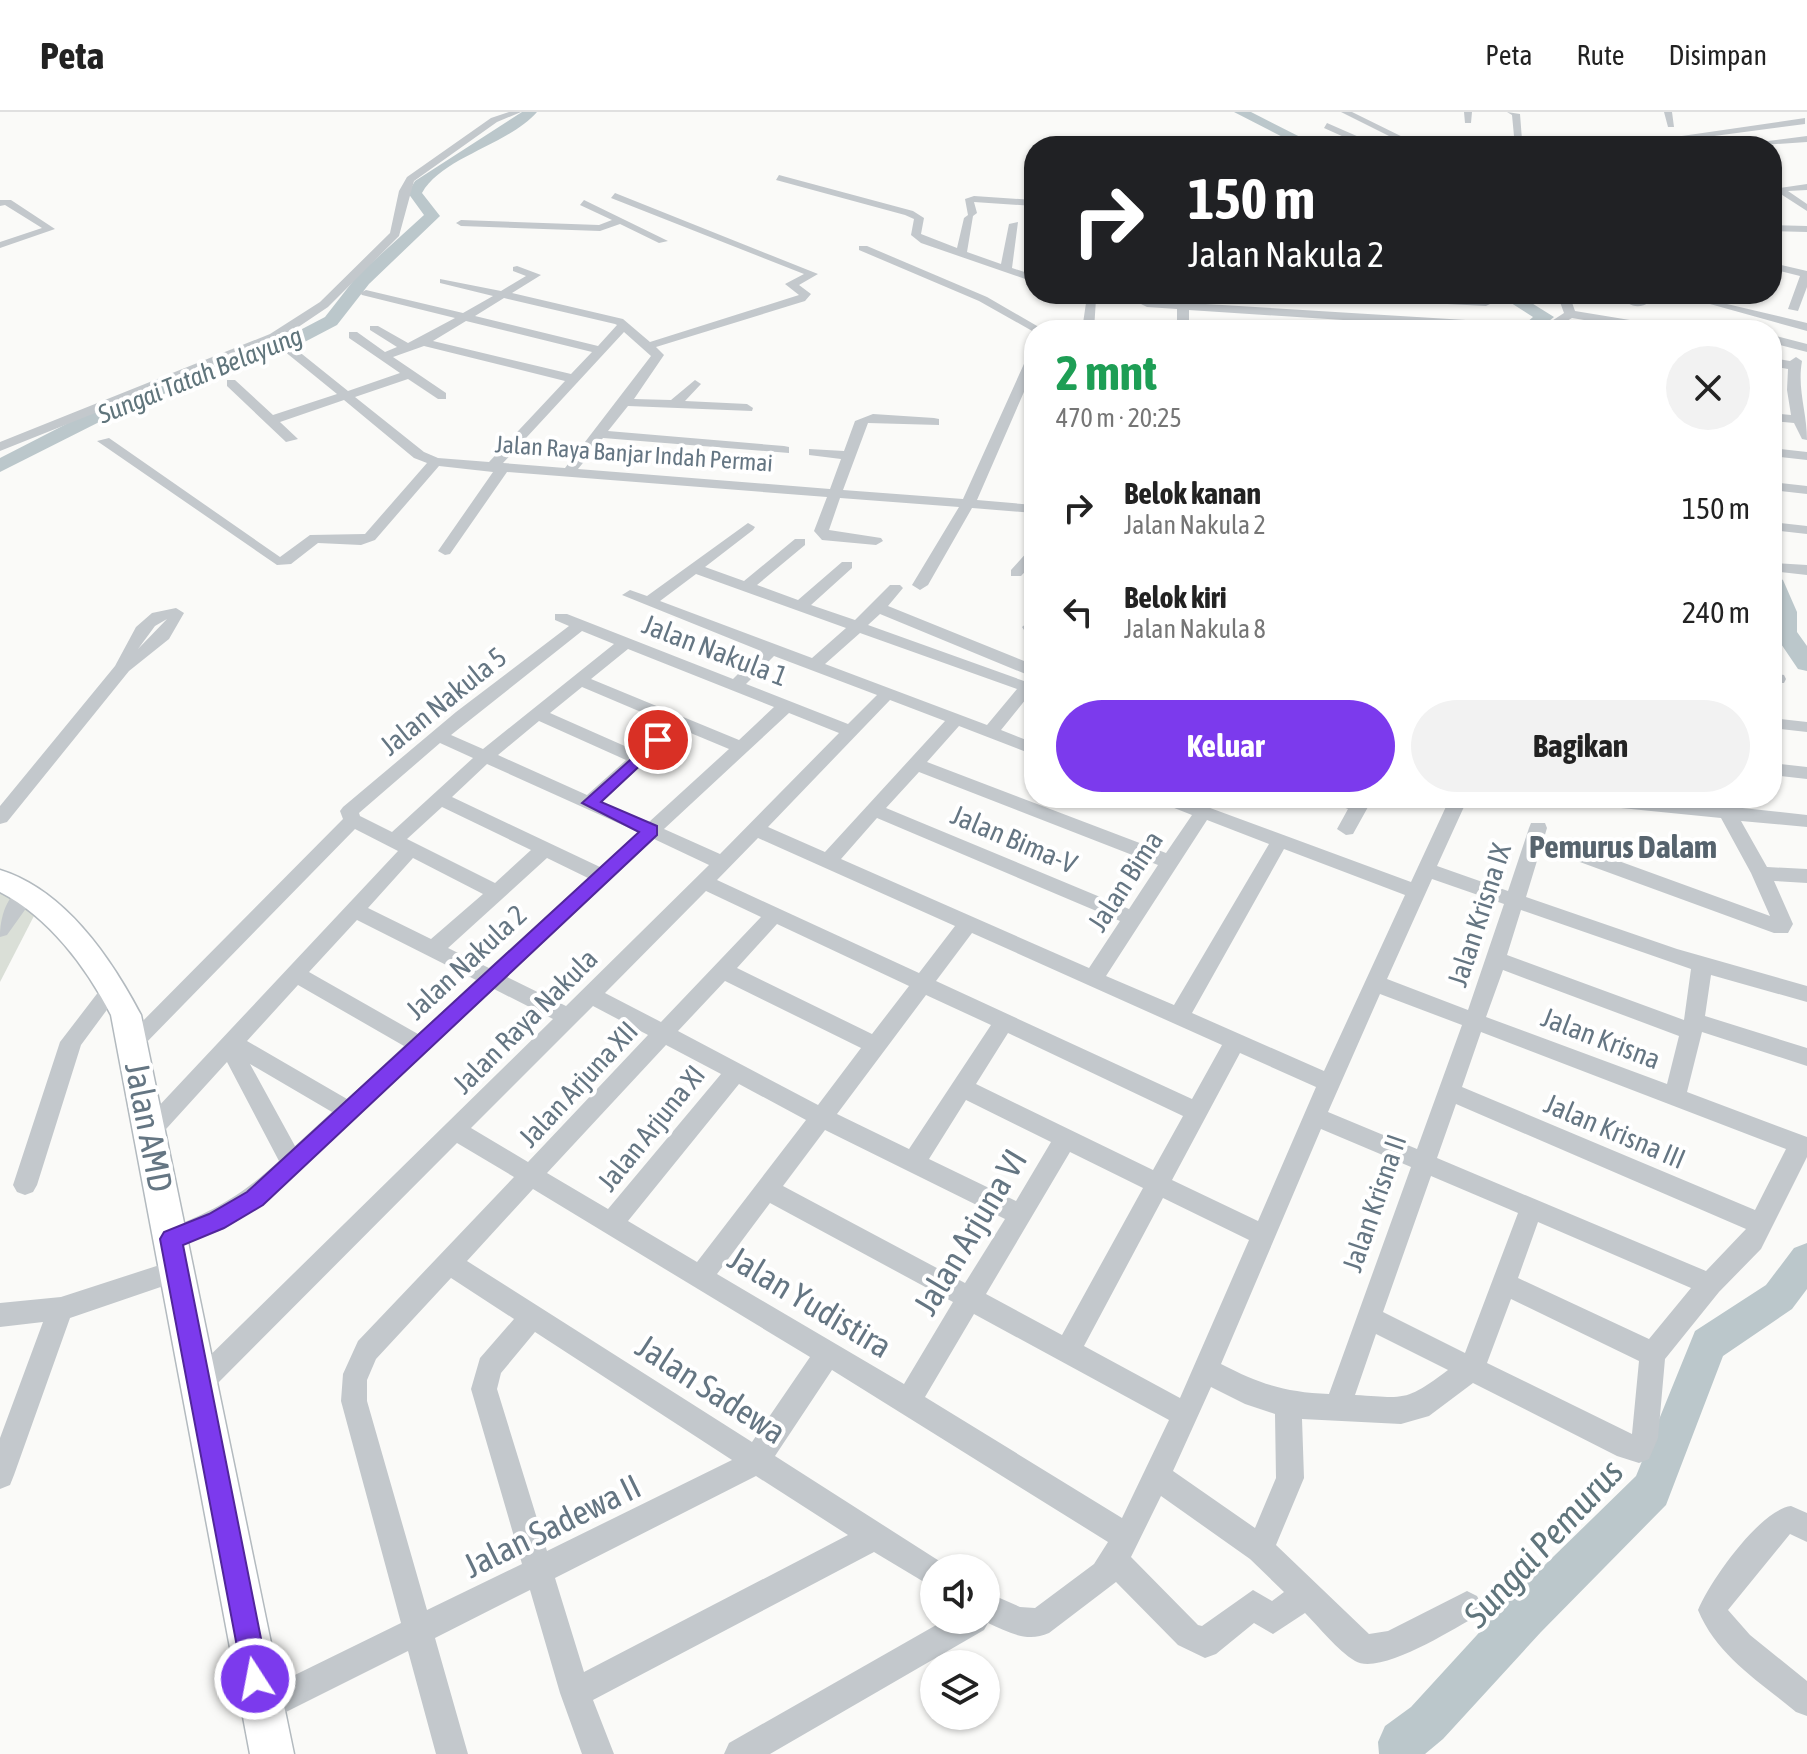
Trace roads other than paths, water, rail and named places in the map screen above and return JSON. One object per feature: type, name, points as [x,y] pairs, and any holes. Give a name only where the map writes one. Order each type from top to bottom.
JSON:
[{"type":"street","points":[[0,447],[280,342],[320,309],[395,234],[401,219],[402,193],[410,179],[494,120],[515,112]]},
{"type":"street","points":[[1345,112],[1395,136]]},
{"type":"street","points":[[1511,112],[1516,114],[1519,136]]},
{"type":"street","points":[[1668,112],[1671,125]]},
{"type":"street","points":[[1699,136],[1805,117]]},
{"type":"street","points":[[1327,126],[1350,136]]},
{"type":"street","points":[[1782,142],[1807,139]]},
{"type":"street","points":[[779,178],[909,213],[919,218],[916,235],[919,238],[1024,275]]},
{"type":"street","points":[[1782,188],[1807,187]]},
{"type":"street","points":[[1782,193],[1807,208]]},
{"type":"street","points":[[615,196],[813,274],[791,284],[805,294],[801,299],[651,345]]},
{"type":"street","points":[[961,253],[971,200],[1016,208],[1024,206]]},
{"type":"street","points":[[0,203],[7,202],[50,229],[0,245]]},
{"type":"street","points":[[584,203],[663,241]]},
{"type":"street","points":[[1006,269],[1016,208]]},
{"type":"street","points":[[643,232],[678,220]]},
{"type":"street","points":[[461,223],[600,228],[620,221]]},
{"type":"street","points":[[1782,228],[1807,229]]},
{"type":"street","points":[[0,229],[17,240]]},
{"type":"street","points":[[863,248],[961,289],[1024,323]]},
{"type":"street","points":[[1782,268],[1806,274],[1794,309]]},
{"type":"street","points":[[384,356],[423,342],[535,275],[517,269]]},
{"type":"street","points":[[444,281],[615,320],[657,351],[657,358],[625,402],[567,474]]},
{"type":"street","points":[[366,293],[600,350]]},
{"type":"street","points":[[1220,304],[1400,320]]},
{"type":"street","points":[[1333,304],[1336,320]]},
{"type":"street","points":[[1566,304],[1570,314]]},
{"type":"street","points":[[1721,304],[1781,320]]},
{"type":"street","points":[[1560,320],[1570,314],[1611,320]]},
{"type":"street","points":[[1782,320],[1807,327]]},
{"type":"street","points":[[445,551],[496,468],[572,378],[624,325]]},
{"type":"street","points":[[374,328],[407,348]]},
{"type":"street","points":[[353,335],[442,396]]},
{"type":"street","name":"Jalan Raya Banjar Indah Permai","points":[[280,342],[419,455],[435,462],[1024,508]]},
{"type":"street","points":[[423,342],[528,370],[572,378]]},
{"type":"street","points":[[1782,342],[1807,348]]},
{"type":"street","points":[[1782,362],[1796,363],[1787,394],[1807,436]]},
{"type":"street","points":[[272,420],[410,374]]},
{"type":"street","points":[[920,585],[968,504],[1024,380]]},
{"type":"street","points":[[231,383],[291,439]]},
{"type":"street","points":[[675,404],[695,384]]},
{"type":"street","points":[[625,402],[747,408]]},
{"type":"street","points":[[1782,418],[1798,420]]},
{"type":"street","points":[[876,541],[823,535],[821,531],[847,455],[865,419],[934,422]]},
{"type":"street","points":[[597,434],[784,450]]},
{"type":"street","points":[[104,441],[277,561],[286,561],[315,538],[361,541],[370,537],[435,462]]},
{"type":"street","points":[[814,452],[847,455]]},
{"type":"street","points":[[1782,453],[1807,456]]},
{"type":"street","points":[[1782,487],[1807,490]]},
{"type":"street","points":[[649,602],[748,527]]},
{"type":"street","points":[[1782,527],[1807,530]]},
{"type":"street","points":[[747,586],[800,542]]},
{"type":"street","points":[[1016,573],[1024,564]]},
{"type":"street","points":[[800,606],[847,565]]},
{"type":"street","points":[[1782,567],[1807,570]]},
{"type":"street","points":[[694,568],[1024,679]]},
{"type":"street","points":[[814,665],[878,608],[895,588]]},
{"type":"street","points":[[630,595],[1024,745]]},
{"type":"street","points":[[878,608],[1024,678]]},
{"type":"street","name":"Jalan Nakula 1","points":[[561,617],[850,731]]},
{"type":"street","name":"Jalan Nakula 5","points":[[353,820],[349,811],[580,625]]},
{"type":"street","points":[[149,1132],[355,910],[439,798],[625,643]]},
{"type":"street","points":[[735,686],[772,649]]},
{"type":"street","points":[[0,818],[123,667]]},
{"type":"street","points":[[580,680],[741,747]]},
{"type":"street","points":[[990,733],[1024,692]]},
{"type":"street","name":"Jalan Raya Nakula","points":[[198,1385],[723,863],[888,693]]},
{"type":"street","name":"Jalan Nakula 2","points":[[0,1315],[61,1309],[173,1255],[239,1209],[293,1164],[418,1044],[786,706]]},
{"type":"street","points":[[538,714],[638,759]]},
{"type":"street","points":[[827,862],[955,720]]},
{"type":"street","points":[[590,803],[678,722]]},
{"type":"street","points":[[1782,724],[1804,726]]},
{"type":"street","points":[[439,736],[723,863]]},
{"type":"street","points":[[916,764],[1024,806]]},
{"type":"street","points":[[1782,770],[1807,773]]},
{"type":"street","points":[[439,798],[601,876]]},
{"type":"street","points":[[1030,808],[1170,862]]},
{"type":"street","name":"Jalan Bima","points":[[1093,979],[1170,862],[1196,808]]},
{"type":"street","points":[[1202,808],[1280,840],[1423,881],[1514,902],[1702,964],[1807,994]]},
{"type":"street","points":[[1346,829],[1358,808]]},
{"type":"street","points":[[1000,1617],[1039,1623],[1121,1550],[1186,1415],[1314,1116],[1423,881],[1449,808]]},
{"type":"street","points":[[1554,845],[1779,929],[1783,924],[1761,873],[1724,808]]},
{"type":"street","points":[[1734,808],[1807,821]]},
{"type":"street","name":"Jalan Bima-V","points":[[873,809],[1134,919]]},
{"type":"street","points":[[133,1042],[353,820],[496,892]]},
{"type":"street","name":"Jalan Krisna IX","points":[[1474,1020],[1538,828]]},
{"type":"street","points":[[755,829],[1329,1083]]},
{"type":"street","points":[[1179,1016],[1280,840]]},
{"type":"street","points":[[433,949],[545,849]]},
{"type":"street","points":[[1761,873],[1807,876]]},
{"type":"street","points":[[704,882],[1195,1111]]},
{"type":"street","points":[[0,930],[14,886]]},
{"type":"street","name":"Jalan AMD","points":[[14,886],[88,955],[113,988],[133,1042],[272,1754]]},
{"type":"street","points":[[355,910],[568,1017]]},
{"type":"street","name":"Jalan Arjuna XII","points":[[452,1754],[354,1401],[352,1381],[367,1350],[667,1033],[774,915]]},
{"type":"street","points":[[700,1277],[967,925]]},
{"type":"street","points":[[1496,959],[1692,1026],[1807,1057]]},
{"type":"street","points":[[1674,1098],[1692,1026],[1702,964]]},
{"type":"street","points":[[724,971],[876,1046]]},
{"type":"street","points":[[297,975],[418,1044]]},
{"type":"street","name":"Jalan Krisna","points":[[1374,983],[1804,1146]]},
{"type":"street","points":[[25,1185],[71,1042],[113,988]]},
{"type":"street","points":[[591,995],[821,1117],[1019,1214]]},
{"type":"street","name":"Jalan Krisna II","points":[[1337,1408],[1474,1020]]},
{"type":"street","points":[[914,1162],[1003,1024]]},
{"type":"street","points":[[1068,1350],[1235,1042]]},
{"type":"street","points":[[232,1046],[349,1111]]},
{"type":"street","points":[[232,1046],[293,1164]]},
{"type":"street","name":"Jalan Arjuna XI","points":[[611,1223],[737,1071]]},
{"type":"street","points":[[960,1087],[1262,1235]]},
{"type":"street","name":"Jalan Krisna III","points":[[1448,1091],[1759,1223]]},
{"type":"street","points":[[1314,1116],[1710,1284]]},
{"type":"street","name":"Jalan Yudistira","points":[[455,1130],[908,1401],[1121,1550],[1188,1635],[1205,1643],[1253,1605],[1273,1619],[1305,1594]]},
{"type":"street","name":"Jalan Arjuna VI","points":[[908,1401],[1065,1140]]},
{"type":"street","points":[[1367,1317],[1635,1449],[1644,1445],[1653,1354],[1710,1284],[1752,1241],[1759,1223],[1804,1146]]},
{"type":"street","points":[[767,1189],[1186,1415]]},
{"type":"street","points":[[1206,1370],[1254,1395],[1288,1405],[1410,1410],[1473,1367],[1532,1207]]},
{"type":"street","name":"Jalan Sadewa","points":[[449,1263],[920,1565]]},
{"type":"street","points":[[1504,1283],[1653,1354]]},
{"type":"street","points":[[0,1475],[61,1309]]},
{"type":"street","points":[[532,1317],[489,1367],[484,1389],[575,1693],[598,1754]]},
{"type":"street","name":"Jalan Sadewa II","points":[[261,1708],[705,1490],[756,1460],[828,1353]]},
{"type":"street","points":[[1260,1549],[1290,1478],[1288,1405]]},
{"type":"street","points":[[1158,1477],[1260,1549],[1364,1650],[1391,1645],[1467,1606]]},
{"type":"street","points":[[1807,1528],[1800,1523],[1783,1521],[1723,1590],[1713,1610],[1719,1624],[1807,1701]]},
{"type":"street","points":[[575,1693],[875,1536]]},
{"type":"street","points":[[740,1754],[948,1634]]},
{"type":"waterway","name":"Sungai Tatah Belayung","points":[[0,466],[126,401],[289,343],[331,321],[363,280],[432,216],[415,193],[420,184],[447,164],[504,132],[530,112]]},
{"type":"waterway","name":"Sungai Pemurus","points":[[1241,112],[1290,136]]},
{"type":"waterway","name":"Sungai Pemurus","points":[[1522,304],[1545,317],[1541,320]]},
{"type":"waterway","name":"Sungai Pemurus","points":[[1782,605],[1785,632],[1807,664]]},
{"type":"waterway","name":"Sungai Pemurus","points":[[1402,1754],[1401,1742],[1427,1723],[1525,1616],[1651,1490],[1709,1344],[1779,1297],[1807,1260]]},
{"type":"district","name":"Pemurus Dalam","points":[[1623,847]]}]
